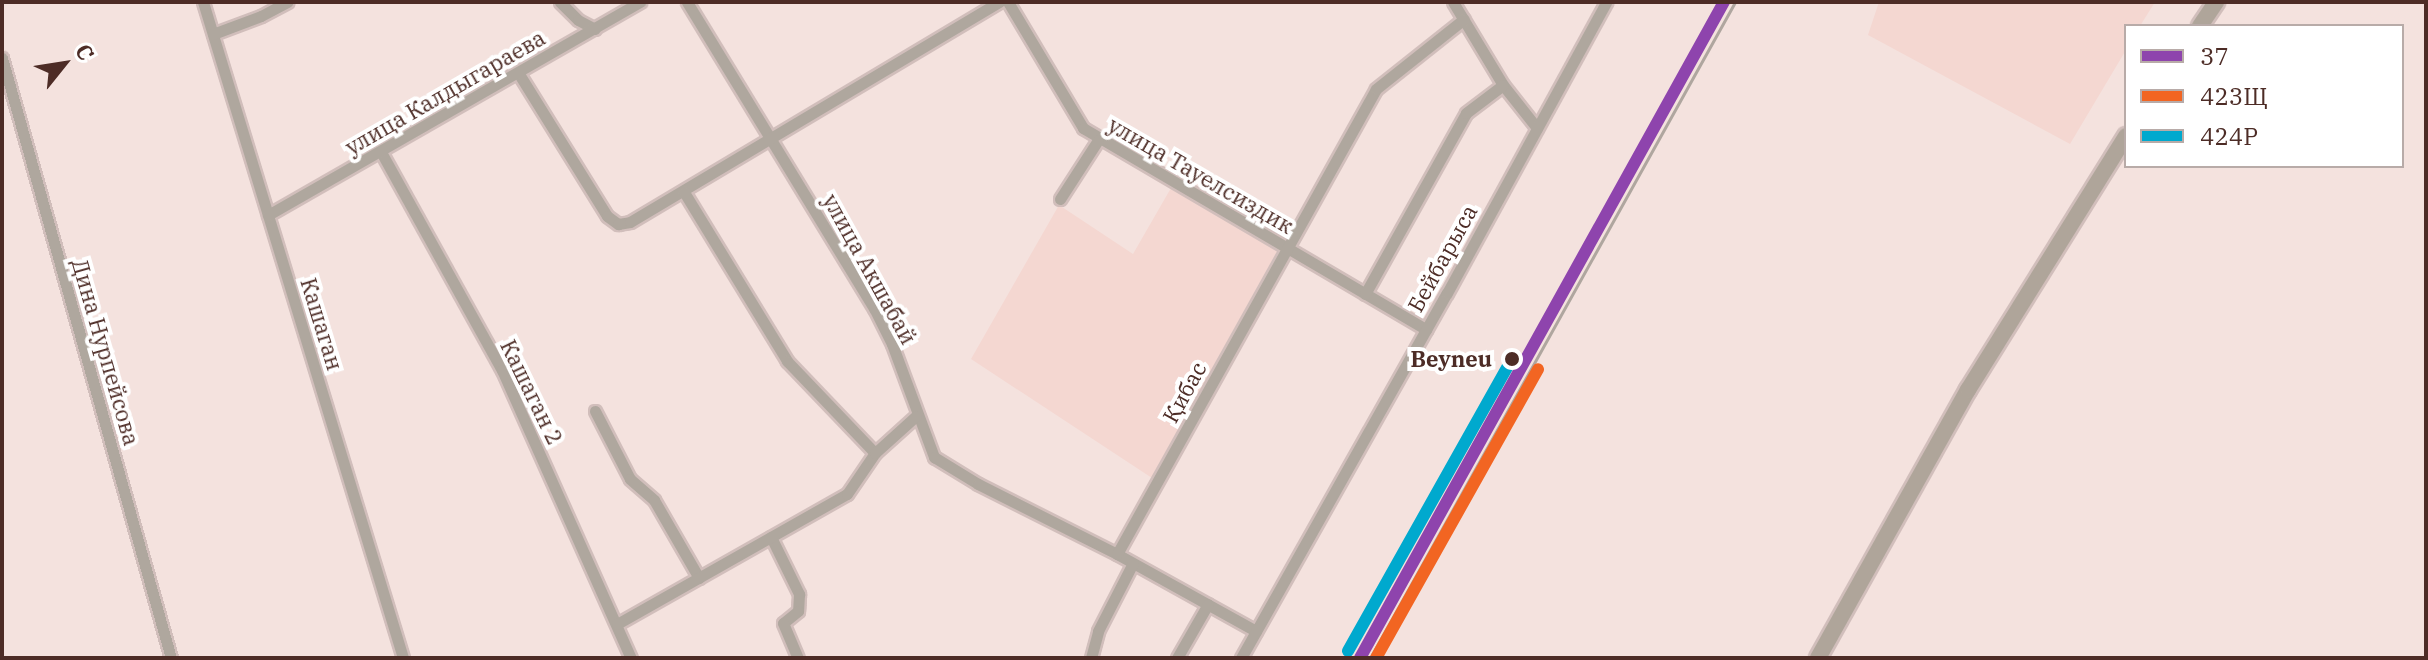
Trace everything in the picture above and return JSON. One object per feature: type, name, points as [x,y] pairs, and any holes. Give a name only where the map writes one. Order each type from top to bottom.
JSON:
[{"type":"highway","points":[[2201,24],[2216,2]]},
{"type":"highway","points":[[1818,658],[1968,390],[2124,139]]},
{"type":"street","name":"Кашаган","points":[[203,2],[403,658]]},
{"type":"street","points":[[213,34],[261,16],[287,2]]},
{"type":"street","points":[[560,2],[578,20],[595,29]]},
{"type":"street","name":"улица Калдыгараева","points":[[268,215],[640,2]]},
{"type":"street","name":"улица Акшабай","points":[[687,2],[874,308],[892,344],[916,416],[940,462],[1256,631]]},
{"type":"street","points":[[519,74],[607,216],[618,224],[630,222],[684,192],[999,2]]},
{"type":"street","name":"улица Тауелсиздик","points":[[1008,2],[1072,114],[1098,140],[1164,173],[1426,329]]},
{"type":"street","points":[[1453,2],[1503,85],[1537,128]]},
{"type":"street","name":"Бейбарыса","points":[[1241,658],[1606,2]]},
{"type":"street","name":"Қибас","points":[[1117,554],[1376,89],[1464,19]]},
{"type":"street","name":"Дина Нурпейсова","points":[[2,58],[171,658]]},
{"type":"street","points":[[1365,294],[1466,113],[1503,85]]},
{"type":"street","points":[[1060,199],[1098,140]]},
{"type":"street","name":"Кашаган 2","points":[[381,152],[502,370],[631,658]]},
{"type":"street","points":[[684,192],[787,361],[875,453]]},
{"type":"street","points":[[595,411],[630,479],[654,500],[699,578]]},
{"type":"street","points":[[617,624],[847,494],[875,453],[916,416]]},
{"type":"street","points":[[771,537],[799,594],[798,611],[783,623],[798,658]]},
{"type":"street","points":[[1091,658],[1098,631],[1133,563]]},
{"type":"street","points":[[1177,658],[1208,604]]},
{"type":"shaded area","points":[[1879,2],[2155,2],[2141,24],[2124,24],[2124,53],[2070,144],[1868,35]]},
{"type":"shaded area","points":[[1171,188],[1278,250],[1152,478],[971,359],[1059,205],[1133,254]]},
{"type":"railway","points":[[1370,658],[1735,2]]},
{"type":"transit line","name":"37","points":[[1360,658],[1724,2]]},
{"type":"transit line","name":"424Р","points":[[1348,651],[1514,355]]},
{"type":"transit line","name":"423Щ","points":[[1376,658],[1538,369]]},
{"type":"place","name":"Beyneu","points":[[1512,359]]}]
